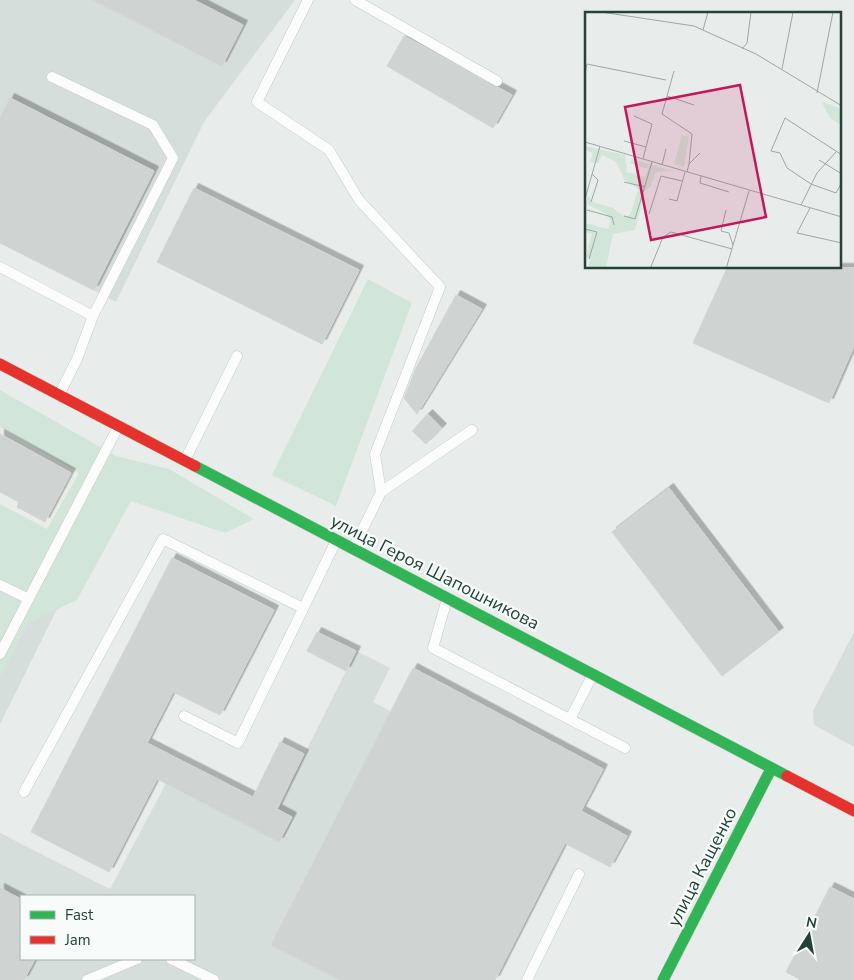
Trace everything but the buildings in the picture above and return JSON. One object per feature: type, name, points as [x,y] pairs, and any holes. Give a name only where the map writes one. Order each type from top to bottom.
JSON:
[{"type":"street","name":"улица Героя Шапошникова","points":[[0,364],[336,541],[354,547],[771,769],[854,810]]},
{"type":"street","name":"улица Кащенко","points":[[663,980],[771,769]]},
{"type":"lane","points":[[308,0],[256,102],[329,150],[359,200],[440,287],[375,454],[381,492]]},
{"type":"lane","points":[[355,0],[498,81]]},
{"type":"lane","points":[[52,77],[153,125],[173,158],[93,316],[77,359],[59,395]]},
{"type":"lane","points":[[0,267],[93,316]]},
{"type":"lane","points":[[185,461],[237,356]]},
{"type":"lane","points":[[0,654],[119,426]]},
{"type":"lane","points":[[354,547],[381,492],[472,430]]},
{"type":"lane","points":[[24,792],[163,539],[303,608]]},
{"type":"lane","points":[[184,716],[238,743],[336,541]]},
{"type":"lane","points":[[0,585],[29,599]]},
{"type":"lane","points":[[447,598],[433,648],[625,748]]},
{"type":"lane","points":[[570,720],[593,674]]},
{"type":"lane","points":[[527,980],[579,874]]},
{"type":"lane","points":[[87,980],[135,960]]},
{"type":"lane","points":[[173,960],[214,980]]},
{"type":"shaded area","points":[[0,0],[295,0],[204,122],[116,302],[0,243]]},
{"type":"shaded area","points":[[0,559],[66,591],[0,724]]},
{"type":"shaded area","points":[[854,632],[854,747],[814,725],[813,711]]},
{"type":"shaded area","points":[[356,651],[390,668],[373,702],[627,836],[610,867],[565,844],[495,980],[0,980],[0,833],[110,889],[179,759],[277,809]]},
{"type":"green space","points":[[368,279],[412,303],[336,506],[272,475]]},
{"type":"green space","points":[[0,390],[116,456],[169,469],[254,519],[225,533],[131,501],[77,600],[28,623],[0,677],[0,504],[47,529],[79,473],[0,427]]},
{"type":"traffic: fast","points":[[195,466],[787,776]]},
{"type":"traffic: fast","points":[[663,980],[771,769]]},
{"type":"traffic: jam","points":[[0,364],[195,466]]},
{"type":"traffic: jam","points":[[787,776],[854,811]]}]
